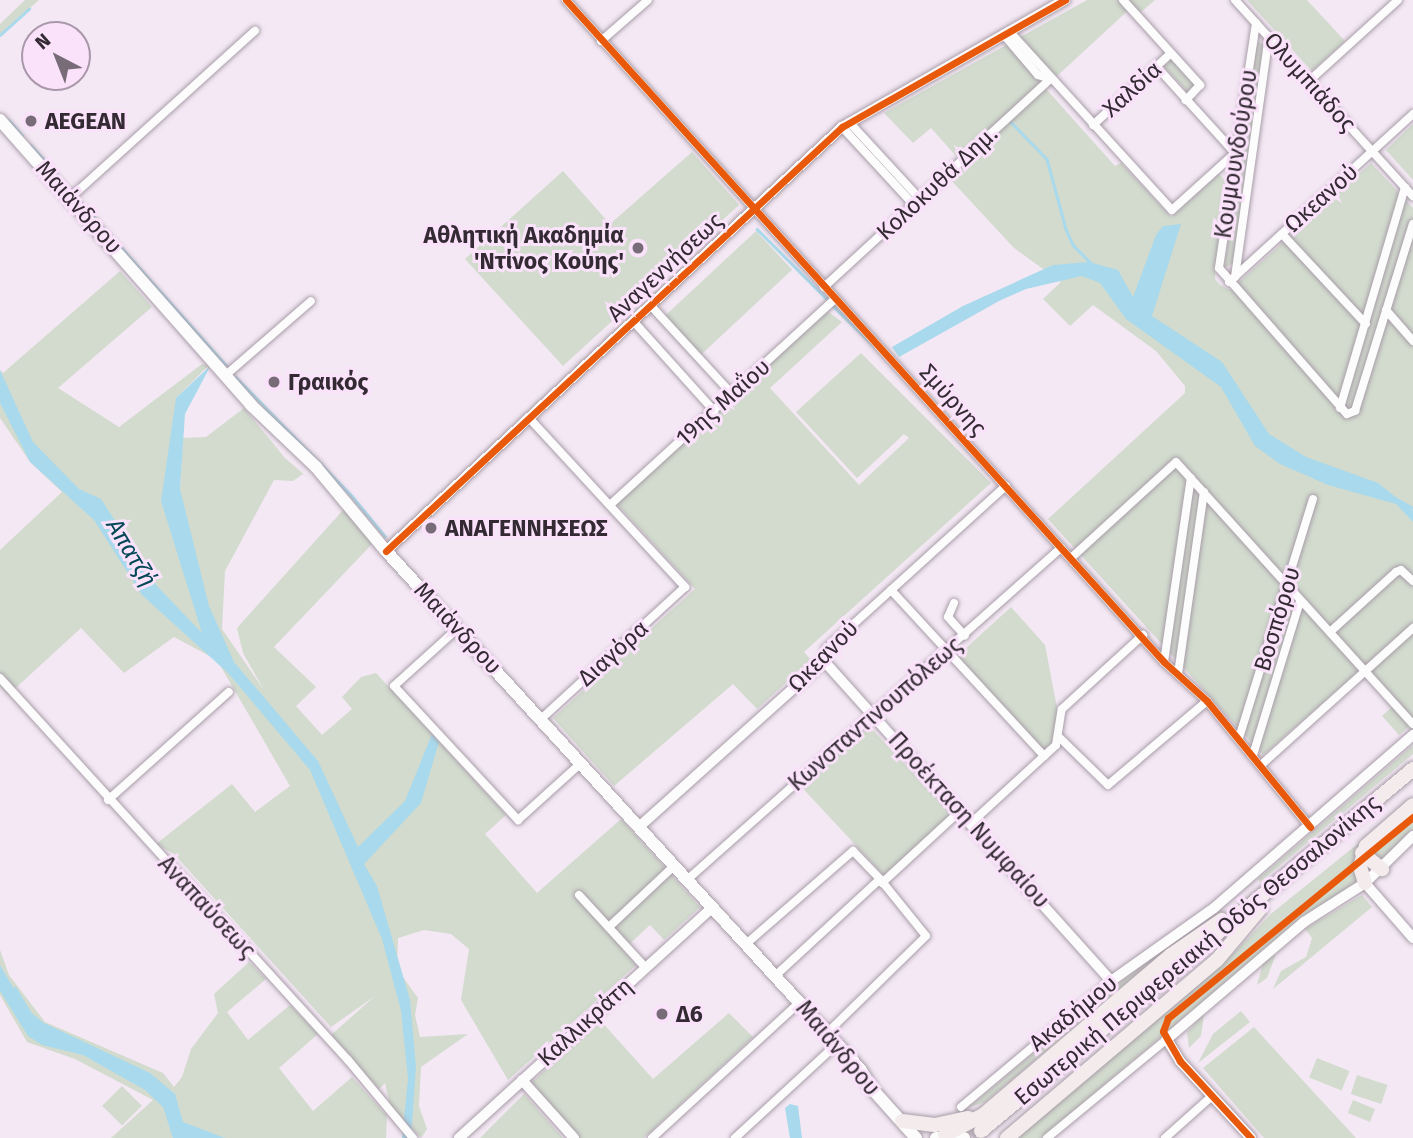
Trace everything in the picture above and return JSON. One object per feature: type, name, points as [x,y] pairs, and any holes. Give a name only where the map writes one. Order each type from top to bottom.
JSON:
[{"type":"highway","name":"Εσωτερική Περιφερειακή Οδός Θεσσαλονίκης","points":[[984,1135],[1257,906],[1413,769]]},
{"type":"highway","name":"Εσωτερική Περιφερειακή Οδός Θεσσαλονίκης","points":[[1257,906],[1413,782]]},
{"type":"highway","points":[[1365,883],[1360,867],[1362,853],[1371,840],[1413,804]]},
{"type":"highway","points":[[1362,853],[1382,869]]},
{"type":"highway","points":[[940,1136],[983,1115],[1188,942],[1257,906]]},
{"type":"highway","points":[[1007,1138],[1217,960],[1257,906]]},
{"type":"highway","points":[[901,1121],[935,1125],[983,1115]]},
{"type":"main road","name":"Μαιάνδρου","points":[[0,120],[227,374],[341,496],[386,551],[800,1002],[917,1137]]},
{"type":"main road","points":[[940,1136],[964,1138]]},
{"type":"street","name":"Σμύρνης","points":[[566,0],[754,212],[1143,635],[1164,662],[1208,701],[1310,827]]},
{"type":"street","points":[[601,41],[648,0]]},
{"type":"street","name":"Αναγεννήσεως","points":[[386,551],[652,307],[845,125],[1065,0]]},
{"type":"street","points":[[1123,0],[1200,86],[1186,100]]},
{"type":"street","name":"Ολυμπιάδος","points":[[1235,0],[1413,196]]},
{"type":"street","points":[[1309,81],[1398,0]]},
{"type":"street","name":"Κουμουνδούρου","points":[[1232,280],[1219,263],[1256,23]]},
{"type":"street","points":[[71,197],[255,31]]},
{"type":"street","points":[[1006,33],[1038,75],[1050,79],[1168,209],[1181,203],[1235,153],[1157,67]]},
{"type":"street","name":"Κουμουνδούρου","points":[[1232,280],[1269,36]]},
{"type":"street","name":"Χαλδία","points":[[1093,125],[1171,53]]},
{"type":"street","name":"Κολοκυθά Δημ.","points":[[824,287],[1050,79]]},
{"type":"street","name":"Ωκεανού","points":[[1232,280],[1413,114]]},
{"type":"street","points":[[845,125],[916,201]]},
{"type":"street","points":[[1340,408],[1405,187]]},
{"type":"street","points":[[1232,280],[1347,414],[1355,411],[1413,224]]},
{"type":"street","points":[[1282,234],[1366,324]]},
{"type":"street","name":"19ης Μαΐου","points":[[610,505],[835,299]]},
{"type":"street","points":[[227,374],[311,301]]},
{"type":"street","points":[[652,307],[732,394]]},
{"type":"street","points":[[1386,310],[1413,341]]},
{"type":"street","points":[[634,322],[714,411]]},
{"type":"street","points":[[530,419],[610,505]]},
{"type":"street","points":[[1071,558],[1176,462],[1413,724]]},
{"type":"street","points":[[1164,662],[1191,478]]},
{"type":"street","name":"Ωκεανού","points":[[640,826],[824,661],[826,649],[1006,486]]},
{"type":"street","points":[[1178,674],[1204,492]]},
{"type":"street","name":"Βοσπόρου","points":[[1239,738],[1313,499]]},
{"type":"street","name":"Διαγόρα","points":[[541,719],[685,587],[610,505]]},
{"type":"street","name":"Κωνσταντινουπόλεως","points":[[688,879],[965,636],[1061,548]]},
{"type":"street","points":[[1330,632],[1396,572],[1401,570],[1413,581]]},
{"type":"street","points":[[891,590],[1044,756]]},
{"type":"street","name":"Βοσπόρου","points":[[1253,755],[1300,601]]},
{"type":"street","points":[[954,603],[948,617],[965,636]]},
{"type":"street","points":[[457,628],[394,685],[518,820],[581,763]]},
{"type":"street","points":[[1261,765],[1413,628]]},
{"type":"street","points":[[971,822],[1044,756],[1060,738],[1062,709],[1143,635]]},
{"type":"street","name":"Προέκταση Νυμφαίου","points":[[824,661],[1111,981]]},
{"type":"street","name":"Αναπαύσεως","points":[[0,678],[108,800],[348,1060],[413,1138]]},
{"type":"street","points":[[108,800],[229,692]]},
{"type":"street","points":[[1060,738],[1108,785],[1208,701]]},
{"type":"street","name":"Ακαδήμου","points":[[961,1107],[1111,981],[1192,926],[1310,827],[1413,735]]},
{"type":"street","points":[[775,976],[960,811]]},
{"type":"street","points":[[1047,1138],[1304,922],[1382,869],[1413,836]]},
{"type":"street","points":[[746,944],[853,851],[881,881],[926,936],[827,1033]]},
{"type":"street","points":[[609,927],[676,865]]},
{"type":"street","points":[[1365,883],[1413,938]]},
{"type":"street","points":[[579,895],[645,967]]},
{"type":"street","name":"Καλλικράτη","points":[[459,1138],[713,907]]},
{"type":"street","points":[[652,1138],[800,1002]]},
{"type":"street","points":[[1167,1039],[1212,1096],[1251,1138]]},
{"type":"street","points":[[735,1138],[837,1044]]},
{"type":"street","points":[[522,1080],[573,1138]]},
{"type":"street","points":[[1165,1138],[1212,1096]]},
{"type":"shaded area","points":[[25,0],[39,0],[0,35],[0,24]]},
{"type":"shaded area","points":[[1087,0],[1155,0],[1140,13],[1133,6],[1057,76],[1050,70],[1039,81],[1115,166],[1121,163],[1171,217],[1219,174],[1227,183],[1216,263],[1215,279],[1220,285],[1230,290],[1371,163],[1413,208],[1413,723],[1399,735],[1382,716],[1397,702],[1365,666],[1263,755],[1048,519],[1185,393],[1185,386],[1156,351],[1093,305],[1070,326],[1043,299],[1061,282],[1014,248],[950,179],[964,165],[931,128],[913,143],[884,113]]},
{"type":"shaded area","points":[[1247,0],[1307,0],[1345,41],[1312,71]]},
{"type":"shaded area","points":[[1257,42],[1264,44],[1233,263],[1224,268]]},
{"type":"shaded area","points":[[1172,59],[1197,86],[1189,94],[1164,67]]},
{"type":"shaded area","points":[[1413,124],[1413,180],[1386,150]]},
{"type":"shaded area","name":"Αθλητική Ακαδημία 'Ντίνος Κούης'","points":[[692,152],[739,205],[563,366],[465,259],[563,171],[610,224]]},
{"type":"shaded area","points":[[756,231],[792,270],[699,357],[662,318]]},
{"type":"shaded area","points":[[120,271],[152,307],[58,388],[119,427],[202,364],[209,365],[176,398],[180,489],[183,438],[206,437],[244,408],[285,458],[314,483],[303,474],[293,481],[274,480],[225,571],[222,629],[264,690],[243,653],[237,628],[344,509],[372,544],[274,647],[316,687],[296,706],[322,735],[352,709],[342,697],[361,677],[376,673],[506,815],[485,834],[537,893],[621,819],[700,907],[664,940],[650,925],[623,950],[636,965],[508,1080],[461,1000],[469,949],[451,934],[424,930],[398,938],[397,969],[418,998],[415,1015],[420,1037],[468,1034],[421,1067],[419,1106],[427,1129],[421,1138],[390,1106],[385,1083],[379,1089],[331,1035],[375,996],[331,1027],[174,854],[156,844],[232,784],[255,812],[290,786],[217,660],[174,637],[124,673],[81,628],[8,695],[0,686],[0,550],[62,492],[30,462],[0,418],[0,370],[3,373]]},
{"type":"shaded area","points":[[827,311],[842,322],[770,388],[859,485],[909,438],[904,434],[857,478],[796,412],[861,353],[991,483],[804,652],[811,660],[757,709],[733,684],[614,786],[553,718],[695,589],[616,503]]},
{"type":"shaded area","points":[[1011,607],[1045,645],[1058,713],[1055,741],[1041,753],[955,658]]},
{"type":"shaded area","points":[[868,725],[953,816],[887,878],[801,787]]},
{"type":"shaded area","points":[[1413,745],[1413,754],[1260,882],[1258,879]]},
{"type":"shaded area","points":[[1413,811],[1413,829],[1369,873],[1298,921],[1041,1138],[1017,1138],[1227,960],[1272,913],[1360,842]]},
{"type":"shaded area","points":[[1362,895],[1372,907],[1273,989],[1281,971],[1306,957],[1312,938],[1305,929]]},
{"type":"shaded area","points":[[1169,947],[985,1102],[968,1108],[1106,992]]},
{"type":"shaded area","points":[[0,950],[9,975],[45,1022],[163,1073],[174,1087],[182,1077],[191,1049],[218,1013],[214,994],[249,962],[266,979],[227,1012],[248,1040],[290,1005],[318,1034],[279,1068],[313,1111],[352,1077],[387,1116],[386,1138],[111,1138],[153,1100],[75,1059],[27,1042],[0,995]]},
{"type":"shaded area","points":[[1276,954],[1267,978],[1257,985],[1263,963]]},
{"type":"shaded area","points":[[1241,1011],[1250,1022],[1198,1063],[1213,1034]]},
{"type":"shaded area","points":[[729,1013],[753,1037],[644,1138],[579,1138],[530,1084],[599,1019],[653,1079]]},
{"type":"shaded area","points":[[1204,1014],[1201,1036],[1189,1048],[1187,1032]]},
{"type":"shaded area","points":[[1254,1027],[1356,1138],[1264,1138],[1203,1068]]},
{"type":"shaded area","points":[[1317,1058],[1349,1071],[1342,1091],[1309,1077]]},
{"type":"shaded area","points":[[1357,1075],[1387,1085],[1381,1104],[1351,1094]]},
{"type":"shaded area","points":[[122,1086],[142,1106],[122,1126],[102,1106]]},
{"type":"shaded area","points":[[524,1094],[563,1138],[480,1138]]},
{"type":"shaded area","points":[[1353,1100],[1375,1109],[1370,1122],[1348,1113]]},
{"type":"water","points":[[1181,224],[1152,316],[1222,362],[1269,434],[1306,457],[1378,483],[1413,511],[1413,522],[1396,504],[1328,485],[1280,464],[1255,446],[1221,387],[1126,319],[1100,283],[1082,276],[1026,289],[999,301],[899,357],[892,347],[963,306],[1053,265],[1089,262],[1118,270],[1133,297],[1156,235],[1163,226]]},
{"type":"water","points":[[211,365],[185,414],[180,489],[209,606],[234,662],[318,761],[358,847],[405,801],[432,734],[439,742],[421,803],[364,864],[377,886],[410,1000],[416,1067],[411,1138],[402,1138],[408,1079],[401,1011],[382,939],[310,770],[228,673],[142,595],[94,520],[30,462],[0,403],[0,370],[33,442],[79,489],[101,499],[157,586],[202,633],[161,501],[176,398]]},
{"type":"water","points":[[0,965],[25,1008],[44,1023],[150,1073],[175,1094],[183,1122],[225,1138],[173,1138],[163,1107],[145,1090],[83,1055],[42,1045],[28,1036],[0,991]]},
{"type":"water","points":[[790,1104],[798,1106],[802,1138],[790,1138],[785,1108]]},
{"type":"waterway","points":[[0,35],[29,9]]},
{"type":"waterway","points":[[9,120],[22,135]]},
{"type":"waterway","points":[[1009,120],[1047,159],[1066,229],[1073,245],[1092,264]]},
{"type":"waterway","points":[[31,145],[69,188]]},
{"type":"waterway","points":[[79,200],[226,365]]},
{"type":"waterway","points":[[757,229],[829,301]]},
{"type":"waterway","points":[[833,306],[873,345]]},
{"type":"waterway","points":[[236,377],[352,496],[385,536]]},
{"type":"waterway","points":[[1395,498],[1413,508]]},
{"type":"waterway","name":"Απατζή","points":[[15,988],[31,1015]]},
{"type":"tunnel","points":[[973,1138],[981,1131]]},
{"type":"cycle path","points":[[566,0],[1164,662],[1207,701],[1310,827]]},
{"type":"cycle path","points":[[386,551],[842,127],[1065,0]]},
{"type":"cycle path","points":[[1251,1138],[1180,1061],[1163,1031],[1168,1018],[1413,817]]},
{"type":"place","name":"AEGEAN","points":[[31,121]]},
{"type":"place","name":"Αθλητική Ακαδημία 'Ντίνος Κούης'","points":[[638,248]]},
{"type":"place","name":"Γραικός","points":[[274,382]]},
{"type":"place","name":"ΑΝΑΓΕΝΝΗΣΕΩΣ","points":[[431,528]]},
{"type":"place","name":"Δ6","points":[[662,1014]]}]
